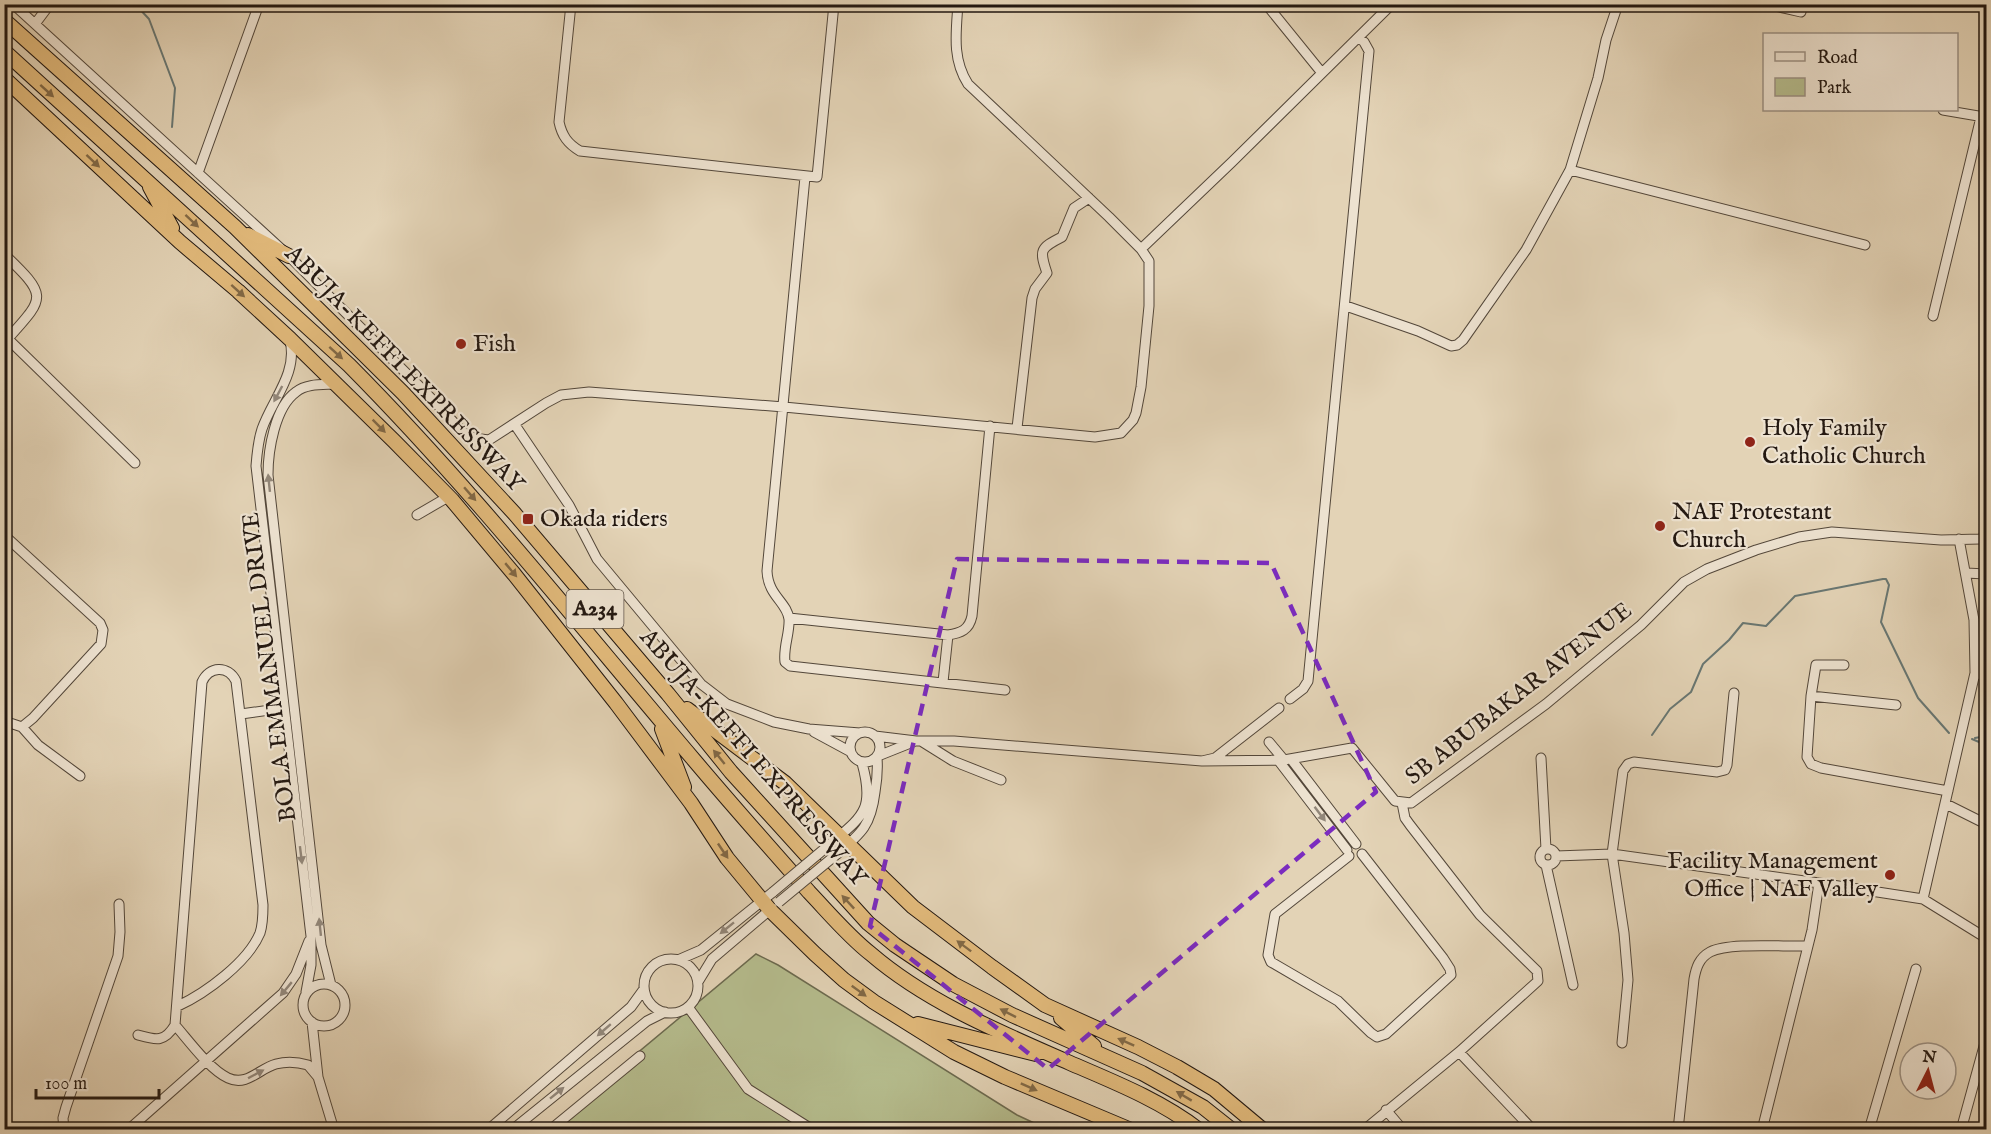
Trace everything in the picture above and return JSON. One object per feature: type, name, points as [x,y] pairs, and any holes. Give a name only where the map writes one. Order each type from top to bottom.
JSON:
[{"type":"highway","name":"ABUJA-KEFFI EXPRESSWAY","points":[[4,20],[235,227],[403,393],[464,458],[668,694],[731,772],[867,923],[953,984],[1012,1015],[1104,1055],[1185,1096],[1232,1130]]},
{"type":"highway","name":"ABUJA-KEFFI EXPRESSWAY","points":[[4,51],[349,365],[395,412],[496,524],[773,853],[830,915],[871,955],[913,985],[958,1011],[1152,1101],[1181,1116],[1199,1130]]},
{"type":"highway","points":[[4,78],[180,242],[290,339],[448,496],[602,684],[691,803],[727,858],[771,901],[844,980],[964,1057],[1131,1130]]},
{"type":"highway","points":[[147,180],[180,242]]},
{"type":"highway","points":[[235,227],[289,256]]},
{"type":"highway","name":"ABUJA-KEFFI EXPRESSWAY","points":[[668,694],[785,783],[913,907],[1045,1005],[1177,1067],[1214,1089],[1263,1130]]},
{"type":"highway","points":[[658,718],[691,803]]},
{"type":"highway","points":[[1045,1005],[1104,1055]]},
{"type":"highway","points":[[904,1020],[1072,1064]]},
{"type":"street","points":[[13,4],[289,256],[463,432],[473,438],[489,440],[561,395],[600,392],[1017,428],[1095,437],[1115,436],[1125,430],[1133,420],[1141,387],[1149,306],[1150,269],[1146,256],[1089,198],[968,84],[957,62],[955,45],[958,4]]},
{"type":"street","points":[[35,24],[50,4]]},
{"type":"street","points":[[198,173],[259,4]]},
{"type":"street","points":[[571,4],[559,122],[565,139],[571,146],[580,151],[765,170],[805,177],[817,177],[834,4]]},
{"type":"street","points":[[1266,4],[1322,73]]},
{"type":"street","points":[[1141,249],[1392,4]]},
{"type":"street","points":[[1346,306],[1418,330],[1451,346],[1460,344],[1526,250],[1570,170],[1618,4]]},
{"type":"street","points":[[1766,4],[1801,12]]},
{"type":"street","points":[[1290,699],[1303,689],[1308,681],[1370,51],[1359,38]]},
{"type":"street","points":[[1933,316],[1984,117],[1949,111]]},
{"type":"street","points":[[1570,170],[1865,245]]},
{"type":"street","points":[[805,177],[767,571],[770,587],[789,618],[785,662],[790,666],[1005,690]]},
{"type":"street","points":[[1017,428],[1032,298],[1035,289],[1047,273],[1042,263],[1042,256],[1047,245],[1062,237],[1074,208],[1089,198]]},
{"type":"street","points":[[4,254],[34,283],[38,292],[36,305],[6,341],[135,463]]},
{"type":"street","name":"BOLA EMMANUEL DRIVE","points":[[290,339],[292,349],[288,375],[262,429],[256,466],[311,936],[311,965],[306,992]]},
{"type":"street","name":"BOLA EMMANUEL DRIVE","points":[[331,985],[321,945],[268,465],[272,438],[285,404],[296,392],[307,386],[337,384]]},
{"type":"street","points":[[515,425],[569,505],[597,559],[701,684],[718,698],[739,709],[774,722],[809,729],[868,732],[875,736],[918,741],[954,741],[1202,761],[1284,760],[1352,748],[1395,801],[1406,803],[1405,818],[1464,896],[1497,933],[1537,971],[1539,976],[1538,981],[1459,1052],[1364,1130]]},
{"type":"street","points":[[789,618],[948,635],[963,631],[970,624],[972,616],[990,426]]},
{"type":"street","points":[[417,515],[448,496]]},
{"type":"street","name":"SB ABUBAKAR AVENUE","points":[[1406,803],[1554,697],[1641,626],[1684,582],[1707,568],[1799,537],[1832,532],[1959,539],[1980,539],[1986,536]]},
{"type":"street","points":[[4,535],[100,622],[103,630],[101,644],[22,727]]},
{"type":"street","points":[[1923,899],[1975,673],[1974,620],[1959,539]]},
{"type":"street","points":[[1966,573],[1986,574]]},
{"type":"street","points":[[943,682],[948,635]]},
{"type":"street","points":[[1844,665],[1816,665],[1811,696],[1807,757],[1811,764],[1821,768],[1948,790]]},
{"type":"street","points":[[138,1035],[158,1040],[164,1038],[175,1025],[202,682],[212,670],[220,669],[233,675],[236,681],[263,905],[260,932],[252,947],[236,965],[203,993],[178,1006]]},
{"type":"street","points":[[1975,673],[1986,676]]},
{"type":"street","points":[[1622,1043],[1628,980],[1624,933],[1612,854],[1623,771],[1628,764],[1647,763],[1717,772],[1725,770],[1734,693]]},
{"type":"street","points":[[1811,696],[1896,705]]},
{"type":"street","points":[[241,714],[284,708]]},
{"type":"street","points":[[1202,761],[1215,758],[1279,708]]},
{"type":"street","points":[[4,721],[22,727],[38,745],[80,776]]},
{"type":"street","points":[[809,729],[850,752],[862,763],[918,741]]},
{"type":"street","points":[[850,752],[851,741],[860,733]]},
{"type":"street","points":[[644,989],[651,1004],[665,1012],[673,1013],[688,1007],[697,996],[698,982],[712,959],[829,845],[864,829],[872,813],[878,771],[877,757],[881,748],[875,736]]},
{"type":"street","points":[[918,741],[953,761],[1001,780]]},
{"type":"street","points":[[1269,742],[1361,848],[1362,854],[1450,969],[1451,975],[1435,990],[1386,1034],[1377,1037],[1338,1001],[1271,962],[1268,955],[1275,914],[1348,853],[1353,844],[1356,844]]},
{"type":"street","points":[[1540,758],[1546,849]]},
{"type":"street","points":[[678,960],[701,950],[837,854],[844,839],[865,809],[867,783],[862,763]]},
{"type":"street","points":[[1297,775],[1348,853],[1354,859],[1362,854]]},
{"type":"street","points":[[1946,804],[1986,824]]},
{"type":"street","points":[[1546,865],[1553,863],[1556,856],[1553,850],[1546,849],[1540,854],[1540,858],[1546,865],[1573,985]]},
{"type":"street","points":[[1556,856],[1612,854],[1923,899],[1986,938]]},
{"type":"street","points":[[1762,1130],[1808,946],[1819,883]]},
{"type":"street","points":[[64,1130],[63,1118],[66,1107],[118,956],[120,932],[118,904]]},
{"type":"street","points":[[128,1130],[283,993],[296,974],[311,936]]},
{"type":"street","points":[[1678,1130],[1697,964],[1708,953],[1722,948],[1808,946]]},
{"type":"street","points":[[488,1130],[631,1007],[644,989],[648,972],[653,966],[669,959],[678,960],[691,968],[698,982]]},
{"type":"street","points":[[1869,1130],[1916,969]]},
{"type":"street","points":[[317,984],[331,985],[342,994],[345,1001],[343,1015],[332,1024],[325,1026],[312,1022],[303,1012],[302,1005],[306,992],[317,984]]},
{"type":"street","points":[[688,1007],[748,1089],[813,1130]]},
{"type":"street","points":[[512,1130],[647,1021],[665,1012]]},
{"type":"street","points":[[312,1022],[318,1077],[334,1130]]},
{"type":"street","points":[[175,1025],[221,1074],[236,1081],[251,1077],[274,1064],[286,1062],[308,1065],[318,1077]]},
{"type":"street","points":[[1961,1130],[1986,1039]]},
{"type":"street","points":[[1459,1052],[1533,1130]]},
{"type":"street","points":[[550,1130],[640,1056]]},
{"type":"street","points":[[1386,1110],[1403,1130]]},
{"type":"highlighted area","points":[[957,559],[1271,563],[1376,792],[1048,1069],[870,926]]},
{"type":"green space","points":[[756,954],[778,965],[1017,1115],[1047,1129],[545,1130]]},
{"type":"waterway","points":[[135,4],[149,19],[175,88],[172,127]]},
{"type":"waterway","points":[[1652,735],[1670,709],[1691,692],[1703,664],[1729,640],[1743,623],[1766,626],[1795,596],[1883,579],[1886,579],[1889,585],[1881,622],[1918,698],[1949,733]]},
{"type":"waterway","points":[[1975,738],[1986,736]]},
{"type":"waterway","points":[[1972,739],[1986,745]]},
{"type":"place","name":"Fish","points":[[461,344]]},
{"type":"place","name":"Holy Family Catholic Church","points":[[1750,442]]},
{"type":"place","name":"Okada riders","points":[[528,519]]},
{"type":"place","name":"NAF Protestant Church","points":[[1660,526]]},
{"type":"place","name":"Facility Management Office | NAF Valley","points":[[1890,875]]}]
